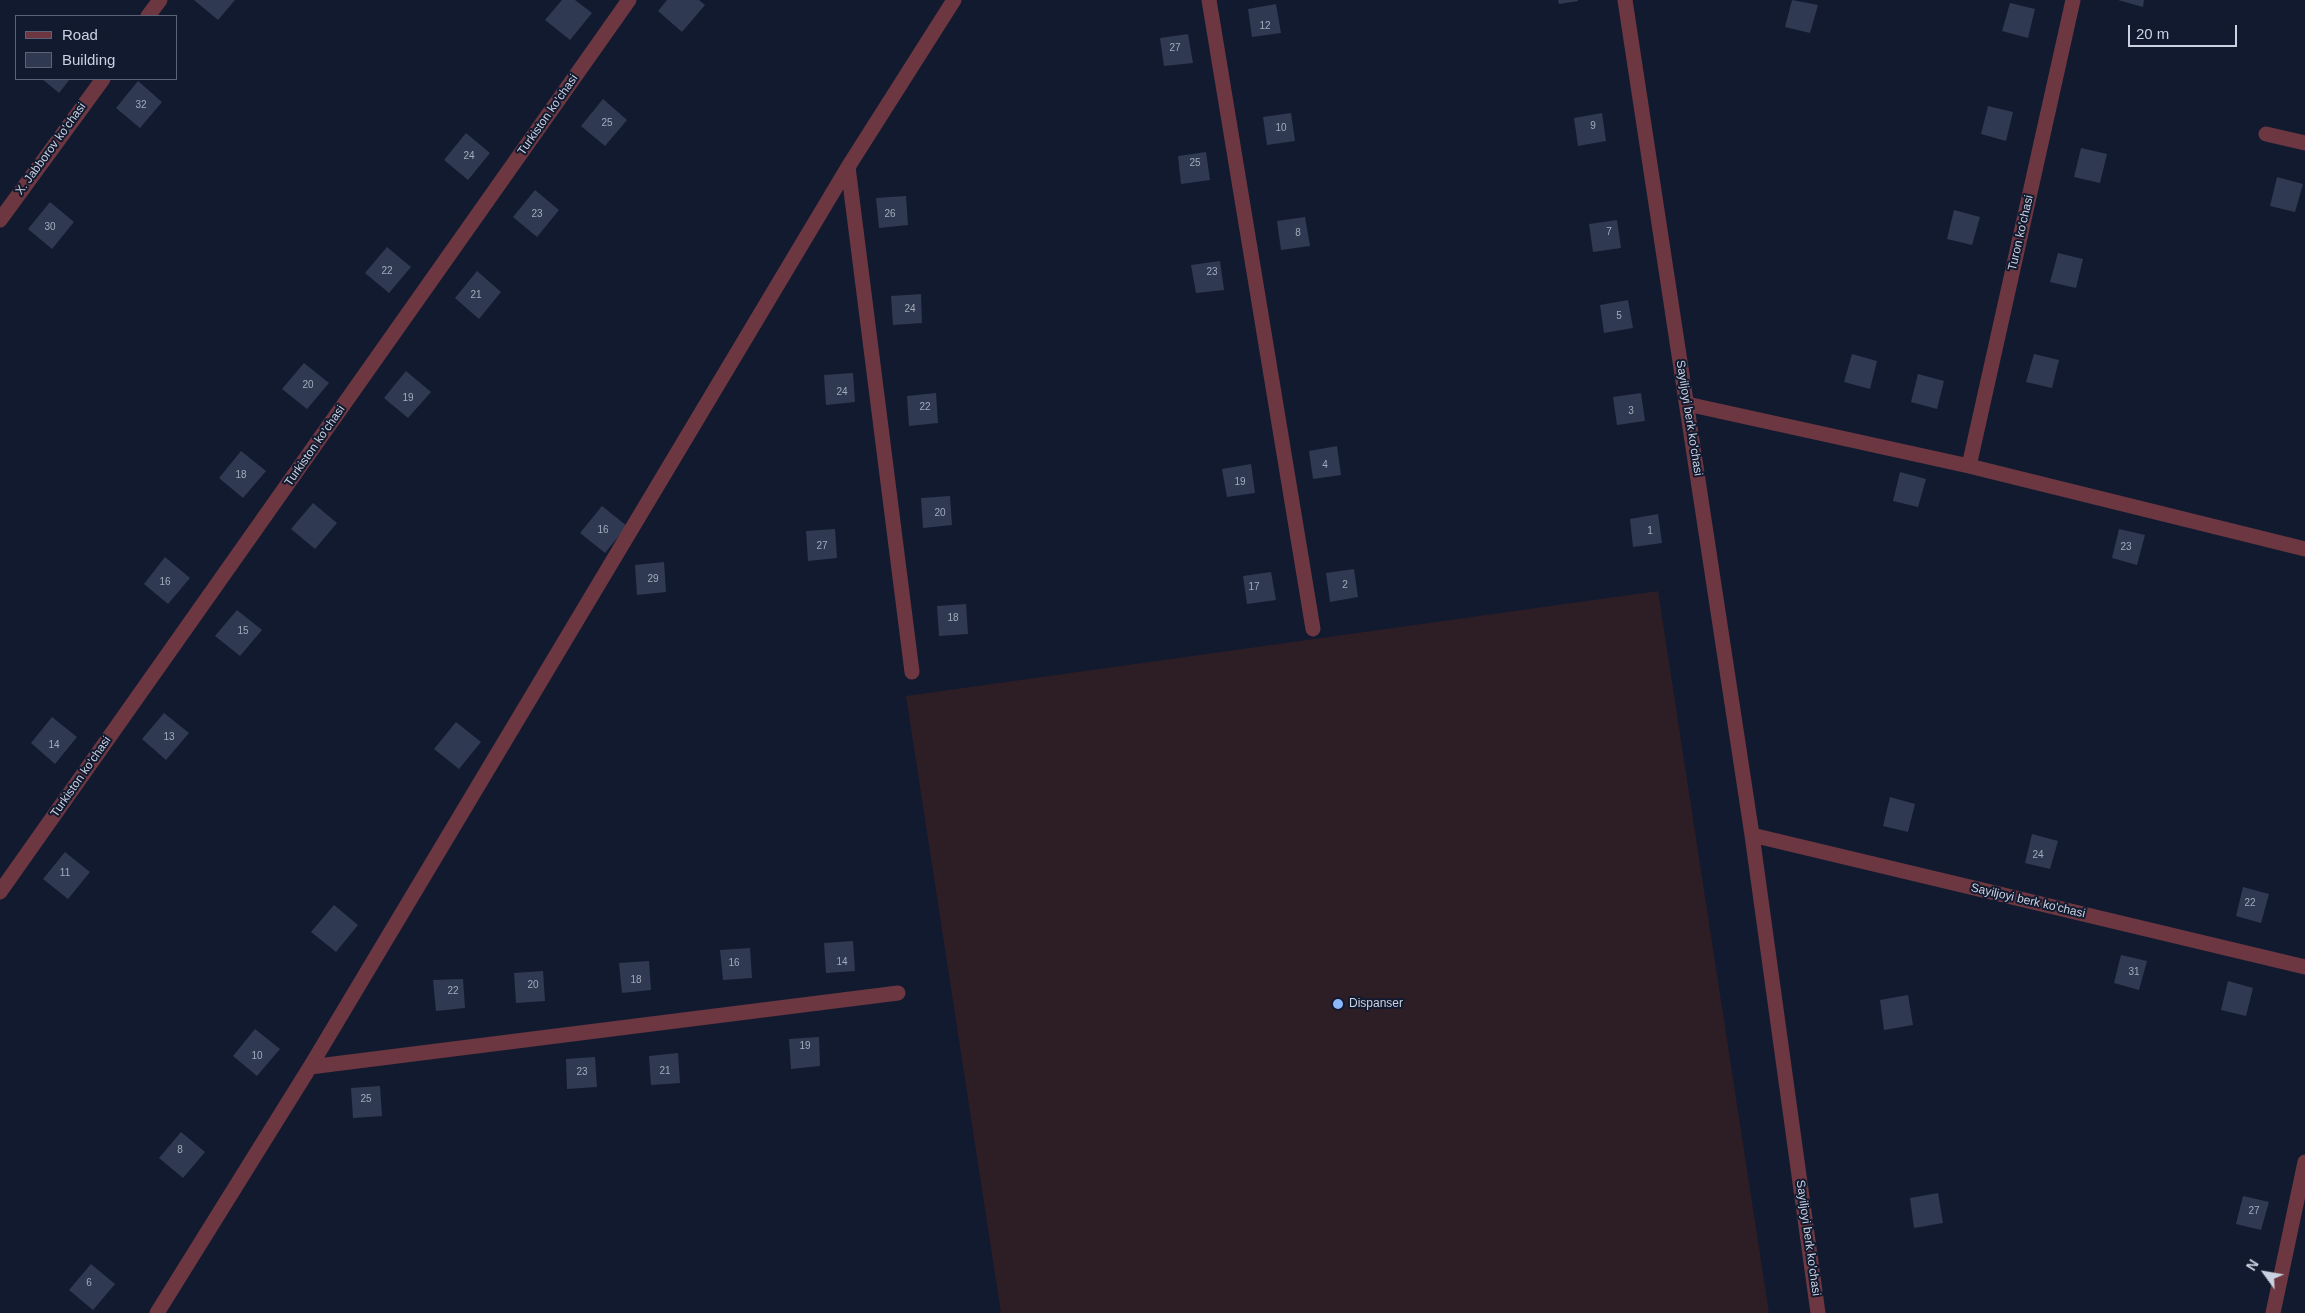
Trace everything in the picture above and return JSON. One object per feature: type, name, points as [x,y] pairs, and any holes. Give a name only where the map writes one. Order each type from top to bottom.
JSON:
[{"type":"street","points":[[149,15],[160,0]]},
{"type":"street","name":"Turkiston ko'chasi","points":[[0,892],[629,0]]},
{"type":"street","points":[[157,1313],[310,1067],[848,167],[954,0]]},
{"type":"street","points":[[1209,0],[1313,629]]},
{"type":"street","name":"Sayiljoyi berk ko'chasi","points":[[1625,0],[1752,835],[1818,1313]]},
{"type":"street","name":"Turon ko'chasi","points":[[1969,466],[2073,0]]},
{"type":"street","name":"X. Jabborov ko'chasi","points":[[0,220],[102,80]]},
{"type":"street","points":[[2266,134],[2305,143]]},
{"type":"street","points":[[848,167],[912,672]]},
{"type":"street","points":[[1687,404],[1969,466],[2305,549]]},
{"type":"street","name":"Sayiljoyi berk ko'chasi","points":[[1752,835],[2305,967]]},
{"type":"street","points":[[310,1067],[898,993]]},
{"type":"street","points":[[2273,1313],[2305,1162]]},
{"type":"shaded area","name":"Dispanser","points":[[1658,591],[1769,1313],[1001,1313],[906,696]]},
{"type":"building","points":[[194,0],[235,0],[218,20]]},
{"type":"building","points":[[562,0],[575,0],[592,13],[570,40],[545,20]]},
{"type":"building","points":[[667,0],[699,0],[705,5],[682,32],[658,11]]},
{"type":"building","points":[[1558,0],[1578,0],[1578,1],[1559,4]]},
{"type":"building","points":[[1792,0],[1818,5],[1810,33],[1785,27]]},
{"type":"building","points":[[2118,0],[2144,0],[2143,7]]},
{"type":"building","points":[[2010,3],[2035,9],[2028,38],[2002,31]]},
{"type":"building","points":[[1276,4],[1281,33],[1252,37],[1248,9]]},
{"type":"building","points":[[1188,34],[1193,63],[1164,66],[1160,38]]},
{"type":"building","points":[[43,80],[69,80],[59,93]]},
{"type":"building","points":[[138,81],[162,102],[140,128],[116,108]]},
{"type":"building","points":[[603,99],[627,120],[605,146],[581,126]]},
{"type":"building","points":[[1988,106],[2013,112],[2006,141],[1981,134]]},
{"type":"building","points":[[1291,113],[1295,141],[1267,145],[1263,117]]},
{"type":"building","points":[[1602,113],[1606,141],[1578,146],[1574,118]]},
{"type":"building","points":[[466,133],[490,153],[468,180],[444,160]]},
{"type":"building","points":[[2081,148],[2107,154],[2100,183],[2074,177]]},
{"type":"building","points":[[1206,152],[1210,180],[1181,184],[1178,156]]},
{"type":"building","points":[[2277,177],[2303,184],[2295,212],[2270,206]]},
{"type":"building","points":[[535,190],[559,210],[537,237],[513,217]]},
{"type":"building","points":[[906,196],[908,225],[879,228],[876,198]]},
{"type":"building","points":[[50,202],[74,222],[52,249],[28,229]]},
{"type":"building","points":[[1954,210],[1980,217],[1972,245],[1947,239]]},
{"type":"building","points":[[1305,217],[1310,246],[1281,250],[1277,221]]},
{"type":"building","points":[[1617,220],[1621,248],[1593,252],[1589,224]]},
{"type":"building","points":[[387,247],[411,267],[389,293],[365,273]]},
{"type":"building","points":[[2058,253],[2083,259],[2076,288],[2050,282]]},
{"type":"building","points":[[1220,261],[1224,290],[1196,293],[1191,265]]},
{"type":"building","points":[[477,271],[501,292],[479,319],[455,298]]},
{"type":"building","points":[[921,294],[922,323],[893,325],[891,296]]},
{"type":"building","points":[[1628,300],[1633,328],[1604,333],[1600,305]]},
{"type":"building","points":[[1852,354],[1877,361],[1870,389],[1844,382]]},
{"type":"building","points":[[2034,354],[2059,360],[2052,388],[2026,382]]},
{"type":"building","points":[[304,363],[329,383],[307,409],[282,389]]},
{"type":"building","points":[[406,371],[431,392],[408,418],[384,398]]},
{"type":"building","points":[[853,373],[855,402],[826,405],[824,375]]},
{"type":"building","points":[[1918,374],[1944,381],[1937,409],[1911,402]]},
{"type":"building","points":[[936,393],[938,423],[909,426],[907,396]]},
{"type":"building","points":[[1641,393],[1645,421],[1617,425],[1613,397]]},
{"type":"building","points":[[1337,446],[1341,475],[1313,479],[1309,451]]},
{"type":"building","points":[[241,451],[266,471],[243,498],[219,478]]},
{"type":"building","points":[[1251,464],[1255,493],[1227,497],[1222,469]]},
{"type":"building","points":[[1900,472],[1926,479],[1918,507],[1893,501]]},
{"type":"building","points":[[950,496],[952,525],[923,528],[921,498]]},
{"type":"building","points":[[313,503],[337,523],[315,549],[291,529]]},
{"type":"building","points":[[602,506],[627,526],[605,553],[580,533]]},
{"type":"building","points":[[1658,514],[1662,543],[1633,547],[1630,519]]},
{"type":"building","points":[[835,529],[837,558],[808,561],[806,531]]},
{"type":"building","points":[[2119,529],[2145,535],[2137,565],[2112,558]]},
{"type":"building","points":[[165,557],[190,578],[168,604],[144,584]]},
{"type":"building","points":[[664,562],[666,592],[637,595],[635,565]]},
{"type":"building","points":[[1354,569],[1358,597],[1330,602],[1326,573]]},
{"type":"building","points":[[1271,572],[1276,600],[1247,604],[1243,576]]},
{"type":"building","points":[[966,604],[968,634],[939,636],[937,606]]},
{"type":"building","points":[[237,610],[262,630],[240,656],[215,636]]},
{"type":"building","points":[[164,713],[189,733],[166,760],[142,739]]},
{"type":"building","points":[[52,717],[77,737],[55,764],[31,743]]},
{"type":"building","points":[[456,722],[481,742],[459,769],[434,749]]},
{"type":"building","points":[[1890,797],[1915,804],[1908,832],[1883,826]]},
{"type":"building","points":[[2032,834],[2058,841],[2050,869],[2025,863]]},
{"type":"building","points":[[65,852],[90,872],[68,899],[43,879]]},
{"type":"building","points":[[2243,887],[2269,894],[2261,923],[2236,916]]},
{"type":"building","points":[[334,905],[358,925],[336,952],[311,932]]},
{"type":"building","points":[[853,941],[855,971],[826,973],[824,943]]},
{"type":"building","points":[[750,948],[752,978],[723,980],[720,950]]},
{"type":"building","points":[[2121,955],[2147,961],[2139,990],[2114,983]]},
{"type":"building","points":[[649,961],[651,990],[622,993],[619,963]]},
{"type":"building","points":[[543,971],[545,1001],[516,1003],[514,973]]},
{"type":"building","points":[[463,979],[465,1008],[436,1011],[433,980]]},
{"type":"building","points":[[2228,981],[2253,988],[2246,1016],[2221,1010]]},
{"type":"building","points":[[1908,995],[1913,1025],[1884,1030],[1880,1000]]},
{"type":"building","points":[[255,1029],[280,1049],[257,1076],[233,1056]]},
{"type":"building","points":[[819,1037],[820,1066],[791,1069],[789,1039]]},
{"type":"building","points":[[678,1053],[680,1083],[651,1085],[649,1056]]},
{"type":"building","points":[[595,1057],[597,1087],[567,1089],[566,1059]]},
{"type":"building","points":[[380,1086],[382,1116],[353,1118],[351,1088]]},
{"type":"building","points":[[181,1132],[205,1152],[183,1178],[159,1158]]},
{"type":"building","points":[[1938,1193],[1943,1223],[1914,1228],[1910,1198]]},
{"type":"building","points":[[2243,1196],[2269,1202],[2261,1230],[2236,1224]]},
{"type":"building","points":[[91,1264],[115,1284],[93,1310],[69,1290]]},
{"type":"place","name":"Dispanser","points":[[1338,1004]]}]
